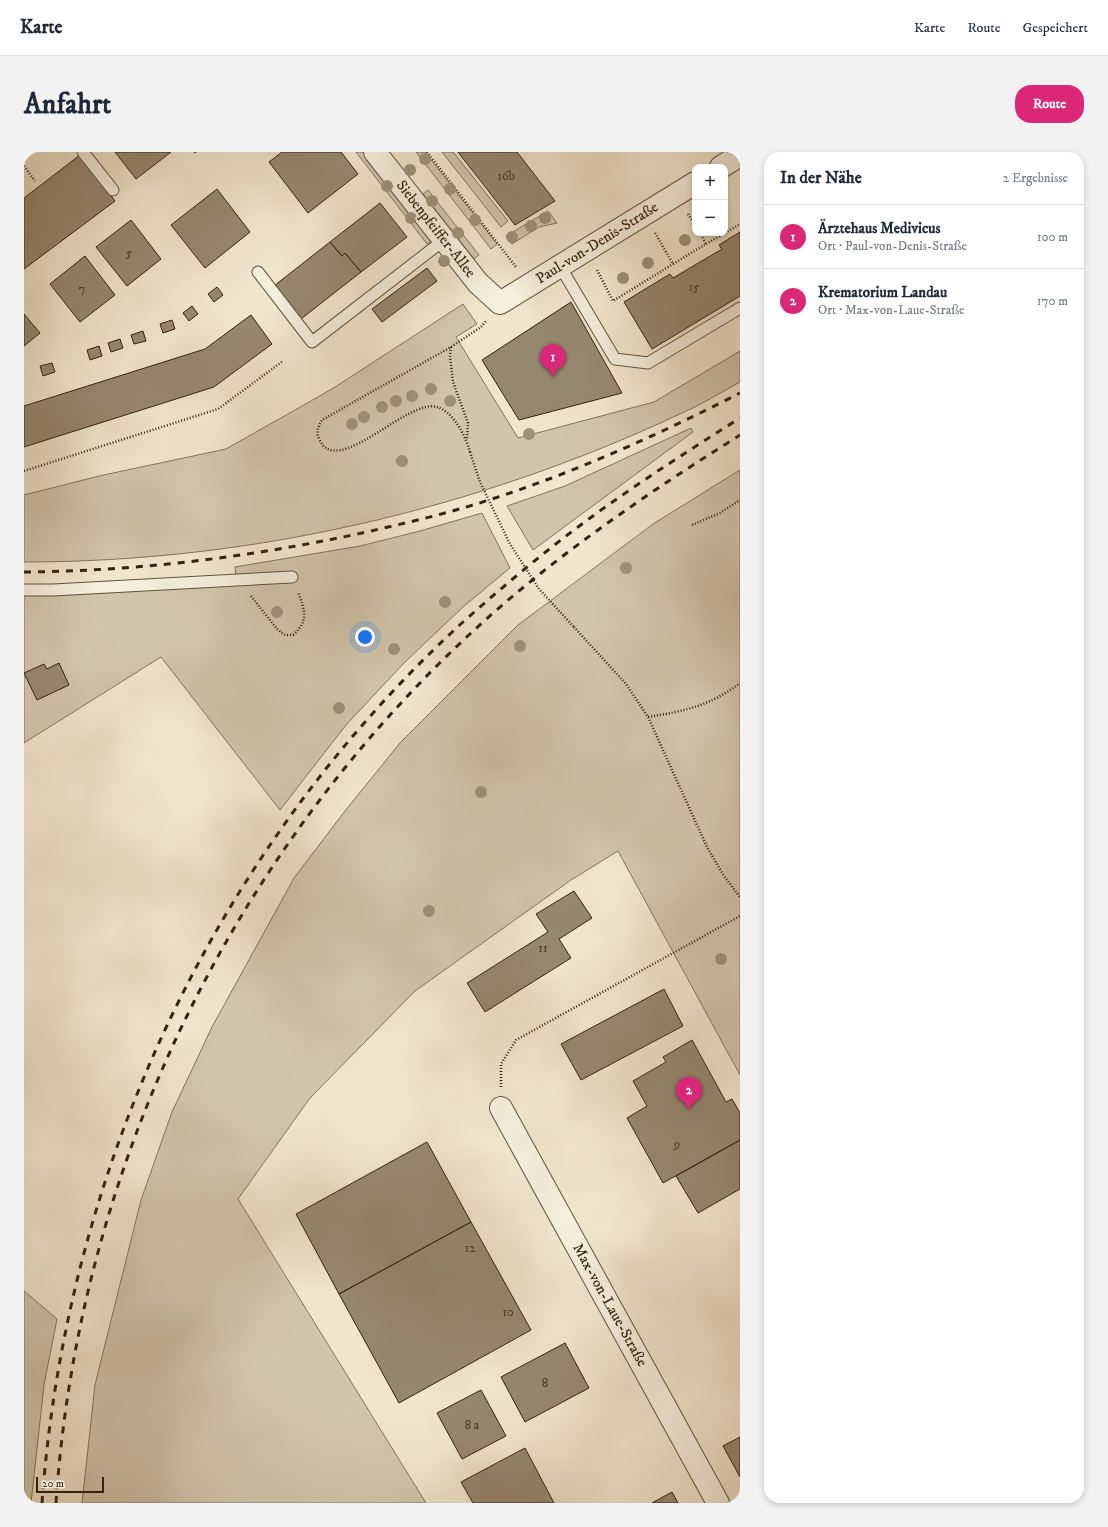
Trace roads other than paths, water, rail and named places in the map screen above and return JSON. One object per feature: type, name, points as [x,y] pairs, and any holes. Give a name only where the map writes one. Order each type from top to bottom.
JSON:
[{"type":"street","name":"Siebenpfeiffer-Allee","points":[[376,152],[478,283],[500,303]]},
{"type":"street","points":[[726,164],[740,155]]},
{"type":"street","name":"Paul-von-Denis-Straße","points":[[500,303],[692,185]]},
{"type":"street","name":"Max-von-Laue-Straße","points":[[501,1108],[718,1503]]},
{"type":"lane","points":[[83,152],[113,190]]},
{"type":"lane","points":[[258,272],[312,342],[444,240]]},
{"type":"lane","points":[[560,266],[615,359],[648,363],[740,308]]},
{"type":"lane","points":[[24,590],[53,590],[292,577]]},
{"type":"railway","points":[[24,572],[152,566],[236,556],[320,542],[428,518],[492,499],[587,464],[680,423],[740,393]]},
{"type":"railway","points":[[42,1503],[57,1379],[83,1257],[120,1137],[168,1022],[227,912],[296,808],[375,711],[463,622],[519,573],[578,527],[678,458],[740,418]]},
{"type":"railway","points":[[56,1503],[71,1374],[99,1248],[139,1125],[192,1007],[255,894],[329,788],[413,690],[507,601],[563,556],[620,514],[740,435]]},
{"type":"place","name":"Ärztehaus Medivicus","points":[[553,377]]},
{"type":"place","name":"Krematorium Landau","points":[[689,1110]]}]
